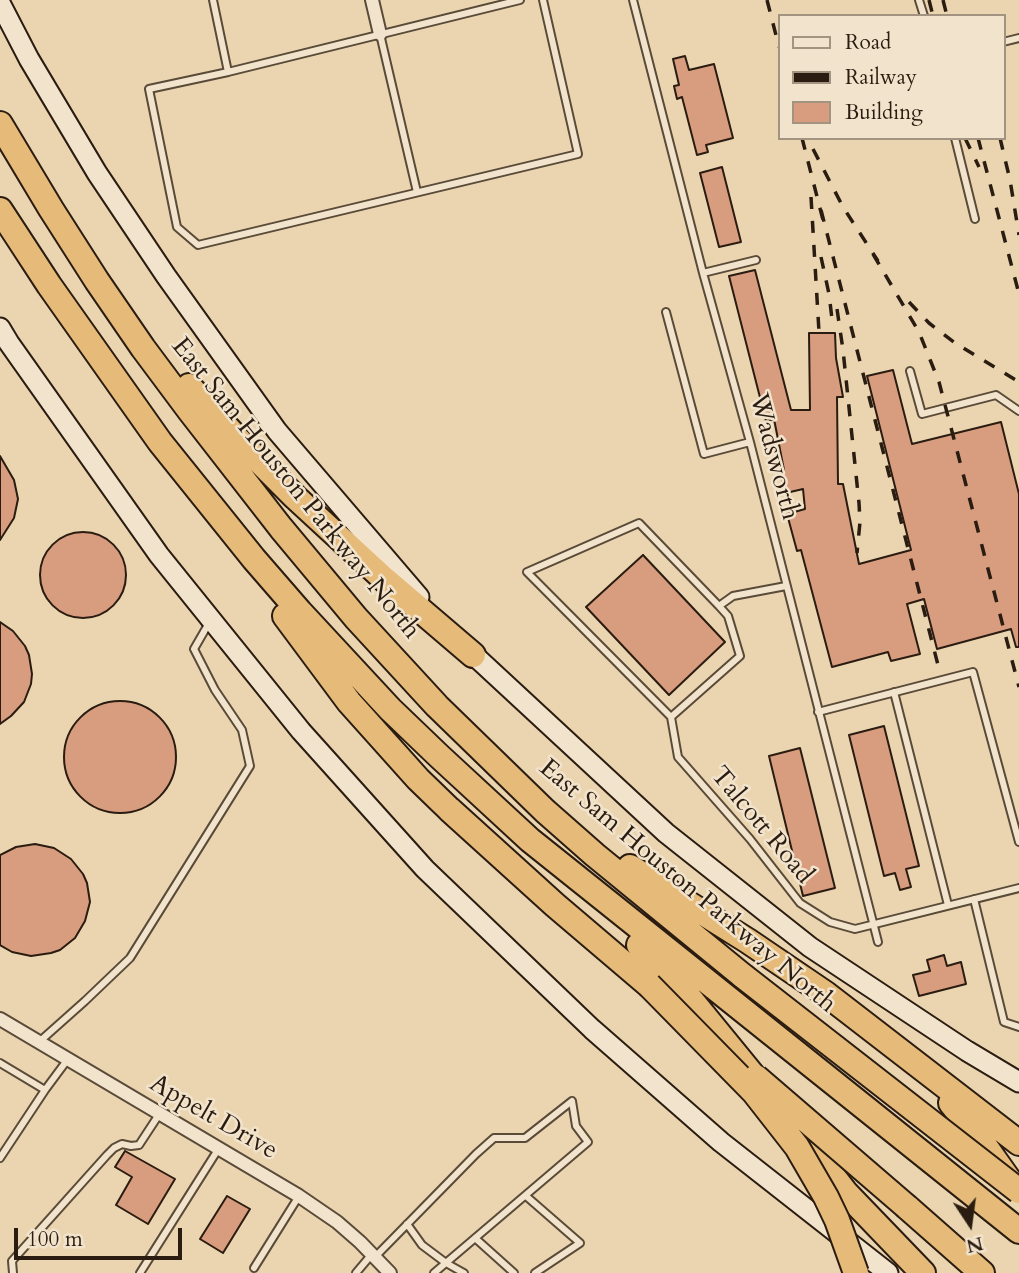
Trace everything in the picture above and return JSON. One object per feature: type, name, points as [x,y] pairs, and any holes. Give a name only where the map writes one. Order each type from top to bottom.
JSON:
[{"type":"highway","name":"East Sam Houston Parkway North","points":[[0,124],[51,209],[143,348],[319,575],[414,681],[508,777],[595,855],[743,976],[1019,1193]]},
{"type":"highway","points":[[0,210],[49,285],[328,674],[370,727],[418,779],[555,905],[982,1273]]},
{"type":"highway","points":[[97,281],[202,400],[295,497],[384,579],[473,655]]},
{"type":"highway","points":[[160,442],[254,559],[353,670],[439,757],[615,921],[688,996],[846,1194],[923,1273]]},
{"type":"highway","points":[[545,811],[826,994],[1019,1143]]},
{"type":"highway","points":[[530,841],[1019,1231]]},
{"type":"highway","points":[[649,985],[754,1092],[797,1147],[837,1220],[856,1273]]},
{"type":"highway","points":[[921,1066],[980,1139],[1019,1193]]},
{"type":"main road","name":"East Sam Houston Parkway North","points":[[0,3],[29,59],[97,173],[276,431],[399,575],[473,655],[666,833],[810,947],[967,1051],[1019,1082]]},
{"type":"main road","points":[[0,328],[159,555],[301,731],[425,869],[592,1029],[721,1142],[888,1273]]},
{"type":"street","points":[[372,0],[380,34]]},
{"type":"street","name":"Appelt Drive","points":[[0,1019],[299,1195],[337,1222],[390,1273]]},
{"type":"lane","points":[[213,0],[228,72]]},
{"type":"lane","points":[[520,0],[149,89],[177,228],[198,245],[578,153],[542,0]]},
{"type":"lane","name":"Wadsworth","points":[[633,0],[878,942]]},
{"type":"lane","points":[[380,34],[416,192]]},
{"type":"lane","points":[[955,140],[975,219]]},
{"type":"lane","points":[[703,273],[756,260]]},
{"type":"lane","points":[[666,312],[704,454],[750,442]]},
{"type":"lane","points":[[910,371],[922,414],[996,396],[1019,411]]},
{"type":"lane","points":[[639,523],[719,606],[727,616],[740,656],[671,717],[527,572],[639,523]]},
{"type":"lane","points":[[719,606],[733,596],[786,586]]},
{"type":"lane","points":[[39,1042],[130,958],[250,766],[242,730],[215,690],[194,649],[211,619]]},
{"type":"lane","points":[[818,712],[973,671],[1019,842]]},
{"type":"lane","points":[[894,692],[948,905]]},
{"type":"lane","name":"Talcott Road","points":[[671,717],[678,757],[750,839],[800,903],[830,922],[855,929],[1019,888]]},
{"type":"lane","points":[[974,899],[1004,1022],[1019,1027]]},
{"type":"lane","points":[[0,1158],[68,1059]]},
{"type":"lane","points":[[0,1063],[45,1090]]},
{"type":"lane","points":[[356,1273],[494,1138],[525,1138],[572,1101],[576,1126],[588,1142],[434,1273]]},
{"type":"lane","points":[[13,1273],[12,1261],[107,1155],[122,1144],[139,1145],[160,1113]]},
{"type":"lane","points":[[140,1273],[219,1148]]},
{"type":"lane","points":[[254,1268],[299,1195]]},
{"type":"lane","points":[[526,1196],[580,1244],[535,1273]]},
{"type":"lane","points":[[407,1224],[422,1245],[464,1273]]},
{"type":"lane","points":[[475,1238],[514,1273]]},
{"type":"building","points":[[685,56],[689,70],[714,64],[733,138],[706,145],[708,152],[697,155],[682,97],[677,99],[674,86],[679,85],[673,59]]},
{"type":"building","points":[[722,167],[741,242],[719,247],[700,173]]},
{"type":"building","points":[[755,270],[791,410],[810,410],[809,333],[835,333],[836,358],[843,397],[837,397],[838,484],[843,484],[859,564],[911,550],[867,376],[893,370],[912,444],[1001,422],[1019,494],[1019,647],[1016,647],[1011,629],[937,649],[924,599],[907,604],[920,654],[891,661],[888,652],[832,667],[801,550],[797,551],[787,514],[805,509],[803,489],[786,493],[780,471],[784,470],[774,419],[766,421],[729,276]]},
{"type":"building","points":[[0,456],[14,480],[18,499],[14,518],[0,540]]},
{"type":"building","points":[[83,532],[99,536],[113,545],[122,559],[126,575],[122,591],[113,605],[99,614],[83,618],[67,614],[53,605],[44,591],[40,575],[44,559],[53,545],[67,536]]},
{"type":"building","points":[[643,555],[725,642],[669,695],[586,607]]},
{"type":"building","points":[[0,622],[13,631],[25,646],[32,674],[24,702],[0,724]]},
{"type":"building","points":[[120,701],[141,705],[159,718],[172,736],[176,757],[172,778],[159,796],[141,809],[120,813],[99,809],[81,796],[68,778],[64,757],[68,736],[81,718],[99,705]]},
{"type":"building","points":[[884,726],[919,866],[906,869],[911,887],[900,890],[895,873],[884,876],[849,735]]},
{"type":"building","points":[[800,748],[835,888],[803,896],[769,756]]},
{"type":"building","points":[[35,844],[54,848],[71,859],[87,883],[90,902],[85,921],[75,938],[60,950],[31,956],[12,952],[0,945],[0,855],[16,847]]},
{"type":"building","points":[[944,955],[947,966],[961,962],[966,984],[919,996],[913,975],[930,971],[927,960]]},
{"type":"building","points":[[125,1151],[175,1179],[148,1224],[116,1205],[132,1177],[115,1167]]},
{"type":"building","points":[[227,1196],[250,1209],[223,1253],[200,1239]]},
{"type":"railway","points":[[767,0],[778,43]]},
{"type":"railway","points":[[929,0],[932,14]]},
{"type":"railway","points":[[943,0],[946,14]]},
{"type":"railway","points":[[803,140],[823,220]]},
{"type":"railway","points":[[966,140],[979,167]]},
{"type":"railway","points":[[979,140],[1019,294]]},
{"type":"railway","points":[[1000,140],[1019,235]]},
{"type":"railway","points":[[813,149],[843,207],[878,261]]},
{"type":"railway","points":[[811,197],[819,332]]},
{"type":"railway","points":[[821,210],[938,665]]},
{"type":"railway","points":[[873,254],[919,332],[939,382],[1019,687]]},
{"type":"railway","points":[[821,257],[832,319]]},
{"type":"railway","points":[[909,302],[929,323],[955,343],[1019,382]]},
{"type":"railway","points":[[837,309],[859,503],[857,553]]}]
